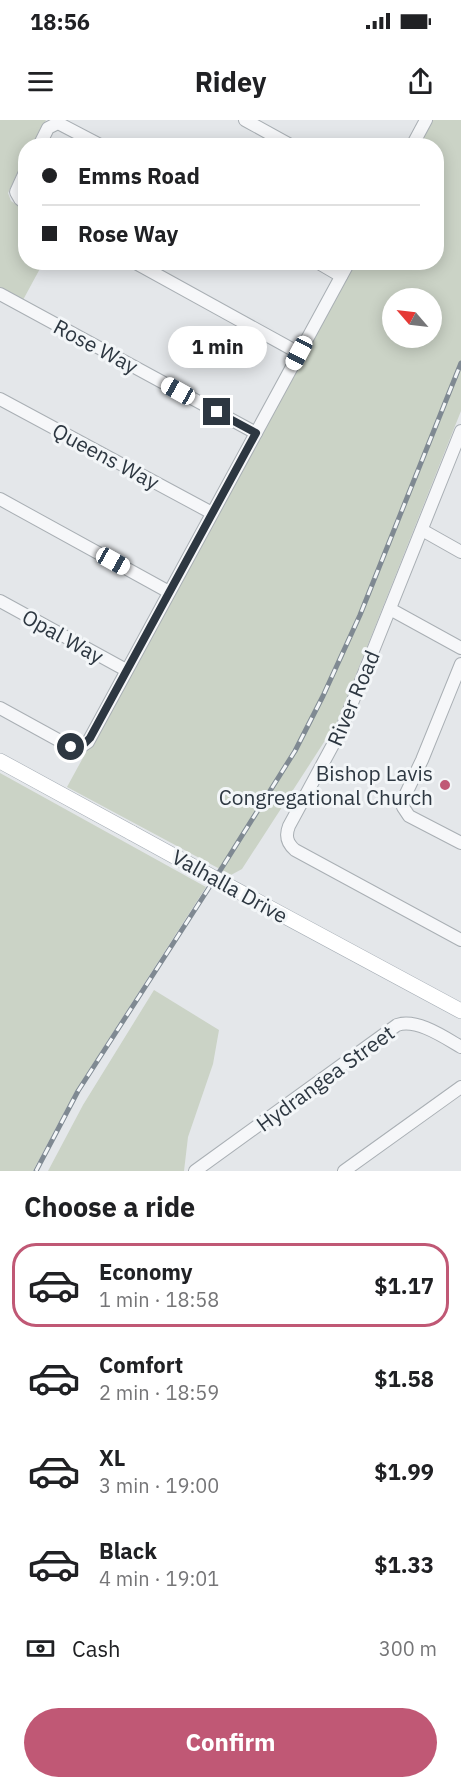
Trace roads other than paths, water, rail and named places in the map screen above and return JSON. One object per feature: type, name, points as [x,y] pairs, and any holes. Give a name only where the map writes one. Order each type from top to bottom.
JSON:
[{"type":"main road","name":"Valhalla Drive","points":[[0,761],[461,1011]]},
{"type":"street","points":[[245,120],[278,138]]},
{"type":"street","points":[[416,138],[426,120]]},
{"type":"street","points":[[43,138],[48,128],[58,123],[87,138]]},
{"type":"street","points":[[149,270],[299,353]]},
{"type":"street","points":[[331,270],[341,276]]},
{"type":"street","points":[[0,708],[68,745],[78,747],[90,738],[344,270]]},
{"type":"street","name":"Rose Way","points":[[0,294],[256,433]]},
{"type":"street","name":"Queens Way","points":[[0,399],[212,513]]},
{"type":"street","name":"River Road","points":[[461,431],[342,728],[286,835],[288,842],[295,849],[461,940]]},
{"type":"street","points":[[0,499],[169,592]]},
{"type":"street","points":[[422,530],[461,552]]},
{"type":"street","name":"Opal Way","points":[[0,601],[126,670]]},
{"type":"street","points":[[390,609],[461,648]]},
{"type":"street","points":[[461,664],[422,760],[402,802],[409,816],[461,843]]},
{"type":"street","name":"Hydrangea Street","points":[[195,1171],[397,1025],[403,1023],[418,1025],[461,1047]]},
{"type":"street","points":[[344,1171],[461,1087]]},
{"type":"railway","points":[[36,1171],[78,1091],[295,751],[360,615],[461,363]]},
{"type":"place","name":"Bishop Lavis Congregational Church","points":[[445,785]]}]
